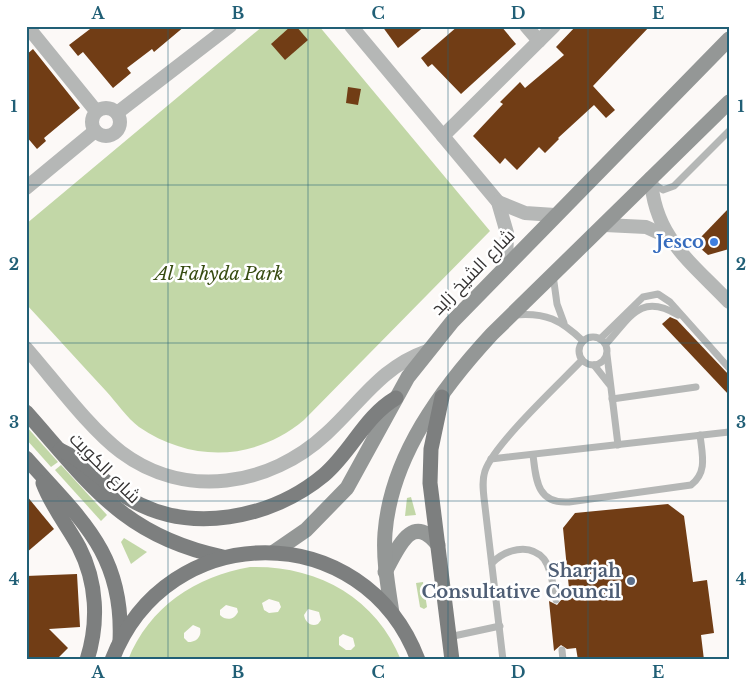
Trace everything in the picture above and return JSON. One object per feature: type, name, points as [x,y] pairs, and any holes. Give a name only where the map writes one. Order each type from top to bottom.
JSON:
[{"type":"main road","name":"شارع الشيخ زايد","points":[[274,552],[306,530],[347,488],[396,398],[427,351],[452,322],[729,39]]},
{"type":"main road","points":[[392,613],[386,572],[386,525],[398,475],[417,434],[474,354],[729,102]]},
{"type":"main road","points":[[442,397],[430,466],[452,660]]},
{"type":"main road","points":[[60,450],[86,464],[130,499],[154,510],[185,517],[213,518],[241,515],[277,504],[310,486],[338,461],[372,416],[396,398]]},
{"type":"main road","name":"شارع الكويت","points":[[26,412],[108,502],[137,525],[170,542],[223,558]]},
{"type":"main road","points":[[26,458],[86,526],[104,552],[119,595],[120,642]]},
{"type":"main road","points":[[39,473],[52,504],[79,548],[91,580],[96,615],[88,660]]},
{"type":"main road","points":[[386,572],[402,541],[409,534],[418,531],[427,533],[438,545]]},
{"type":"main road","points":[[112,660],[120,642],[136,617],[155,595],[187,572],[223,558],[248,553],[274,552],[304,556],[346,573],[371,591],[404,629],[418,660]]},
{"type":"street","points":[[27,26],[96,111]]},
{"type":"street","points":[[117,113],[230,26]]},
{"type":"street","points":[[351,26],[498,202],[507,233],[506,265]]},
{"type":"street","points":[[526,26],[539,41]]},
{"type":"street","points":[[443,136],[554,26]]},
{"type":"street","points":[[109,108],[117,113],[120,122],[112,134],[103,135],[95,131],[92,123],[96,111],[109,108]]},
{"type":"street","points":[[26,188],[95,131]]},
{"type":"street","points":[[651,178],[655,211],[668,237],[729,302]]},
{"type":"street","points":[[498,202],[525,213],[555,215]]},
{"type":"street","points":[[605,225],[640,226],[668,237]]},
{"type":"street","points":[[26,348],[98,431],[120,451],[156,471],[189,480],[208,482],[244,479],[272,470],[298,456],[328,433],[383,375],[404,360],[427,351]]},
{"type":"lane","points":[[651,178],[658,188],[669,190],[729,130]]},
{"type":"lane","points":[[553,274],[557,304],[564,323]]},
{"type":"lane","points":[[603,342],[636,311],[650,304],[662,306],[681,316],[729,368]]},
{"type":"lane","points":[[512,316],[538,315],[564,323],[584,341]]},
{"type":"lane","points":[[582,360],[579,350],[584,341],[593,337],[603,342]]},
{"type":"lane","points":[[603,342],[618,445]]},
{"type":"lane","points":[[594,365],[603,361],[606,355]]},
{"type":"lane","points":[[582,360],[594,365],[610,386]]},
{"type":"lane","points":[[503,660],[483,485],[485,471],[491,459],[582,360]]},
{"type":"lane","points":[[612,399],[696,388]]},
{"type":"lane","points":[[491,459],[729,432]]},
{"type":"lane","points":[[533,455],[539,488],[552,500],[569,502],[691,485],[698,479],[703,470],[700,435]]},
{"type":"lane","points":[[492,563],[507,552],[516,550],[536,553],[548,567],[556,600]]},
{"type":"lane","points":[[449,637],[500,626]]},
{"type":"lane","points":[[562,650],[563,660]]},
{"type":"green space","name":"Al Fahyda Park","points":[[263,26],[319,26],[490,231],[304,420],[285,434],[244,450],[202,451],[180,447],[159,439],[139,427],[26,304],[26,224]]},
{"type":"green space","points":[[26,426],[58,462],[51,467],[26,439]]},
{"type":"green space","points":[[61,465],[107,515],[101,521],[55,470]]},
{"type":"green space","points":[[411,497],[416,515],[405,516],[407,498]]},
{"type":"green space","points":[[124,538],[147,552],[131,564],[121,542]]},
{"type":"green space","points":[[250,567],[274,568],[298,572],[320,579],[341,589],[360,602],[376,619],[390,638],[401,660],[128,660],[148,624],[162,610],[193,586],[230,571]],"holes":[[[269,599],[279,602],[281,607],[278,612],[269,613],[264,610],[262,603]],[[226,605],[237,608],[238,612],[234,617],[227,619],[220,615],[220,610]],[[308,609],[319,612],[321,620],[318,624],[311,624],[307,622],[304,615]],[[193,625],[200,628],[200,634],[196,640],[188,642],[184,638],[184,633]],[[343,634],[353,638],[355,646],[351,650],[346,650],[339,645],[339,637]]]},
{"type":"green space","points":[[423,582],[427,607],[424,609],[420,607],[416,583]]},
{"type":"building","points":[[94,26],[185,26],[154,52],[152,49],[127,68],[131,73],[113,88],[83,52],[78,56],[69,45]]},
{"type":"building","points":[[291,26],[296,26],[308,40],[285,60],[271,44]]},
{"type":"building","points":[[382,26],[425,26],[398,48]]},
{"type":"building","points":[[458,26],[501,26],[516,44],[461,94],[432,64],[428,67],[421,58]]},
{"type":"building","points":[[576,26],[650,26],[593,86],[615,110],[606,118],[594,105],[558,138],[545,153],[539,147],[517,170],[505,158],[500,164],[473,136],[503,104],[500,102],[520,82],[525,88],[564,55],[556,47]]},
{"type":"building","points":[[33,49],[80,108],[44,138],[46,141],[37,149],[26,136],[26,55]]},
{"type":"building","points":[[348,87],[361,89],[358,105],[346,103]]},
{"type":"building","name":"Jesco","points":[[729,208],[729,249],[708,255],[700,248],[701,237]]},
{"type":"building","points":[[670,317],[677,320],[729,375],[729,395],[662,324]]},
{"type":"building","points":[[26,495],[54,529],[26,553]]},
{"type":"building","name":"Sharjah Consultative Council","points":[[668,504],[684,516],[693,582],[707,580],[714,633],[701,635],[704,660],[578,660],[576,648],[567,649],[561,645],[554,651],[549,601],[557,605],[561,600],[570,599],[563,528],[575,513]]},
{"type":"building","points":[[77,574],[80,627],[49,629],[68,648],[56,660],[26,660],[26,576]]},
{"type":"place","name":"Jesco","points":[[714,242]]},
{"type":"place","name":"Sharjah Consultative Council","points":[[631,581]]}]
